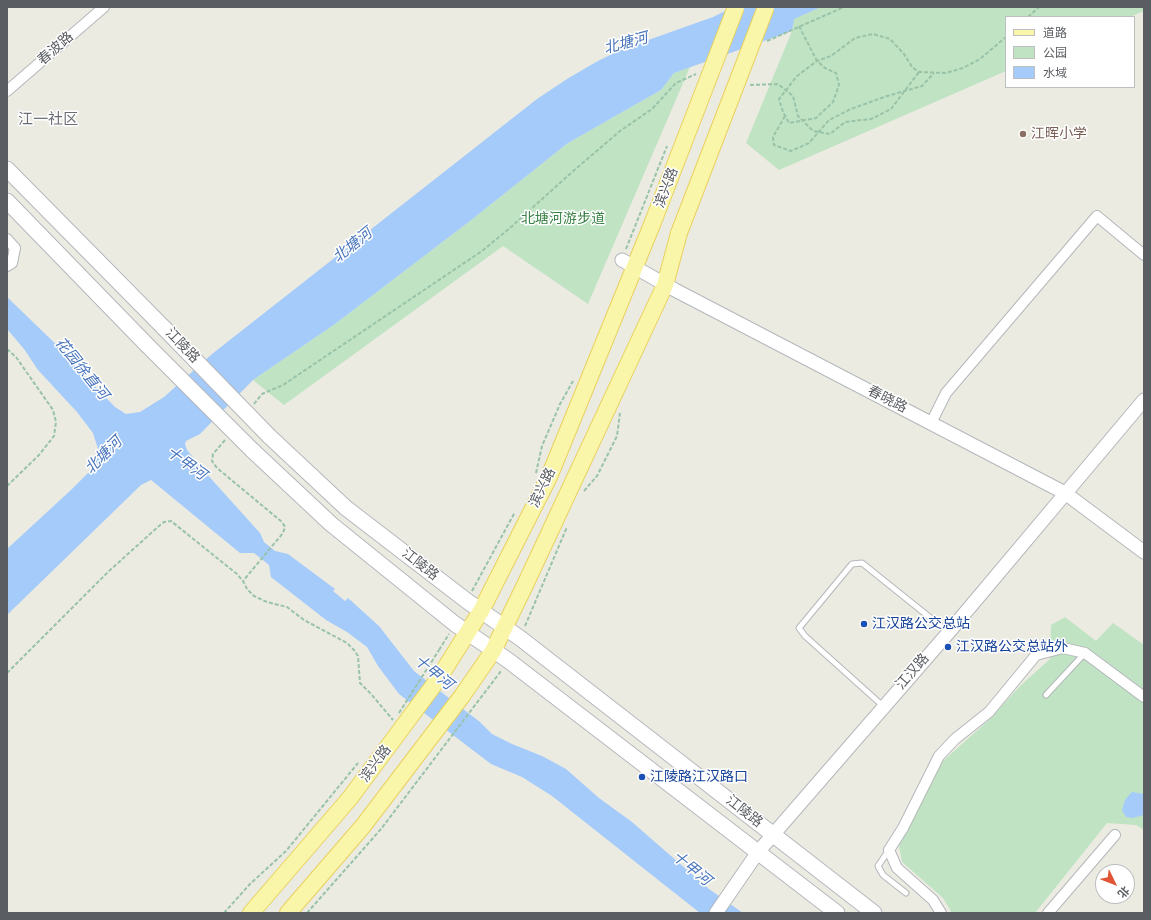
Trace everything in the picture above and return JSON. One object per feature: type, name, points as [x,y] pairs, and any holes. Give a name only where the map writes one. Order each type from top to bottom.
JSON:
[{"type":"main road","name":"滨兴路","points":[[251,913],[350,798],[405,715],[439,678],[462,628],[481,611],[549,477],[628,264],[654,222],[736,7]]},
{"type":"main road","name":"滨兴路","points":[[288,913],[363,826],[462,696],[493,651],[505,629],[666,285],[679,234],[766,7]]},
{"type":"main road","name":"江陵路","points":[[7,169],[269,436],[346,508],[467,601],[505,629],[520,638],[874,913]]},
{"type":"main road","name":"江陵路","points":[[7,201],[147,345],[252,450],[330,524],[462,628],[515,665],[837,913]]},
{"type":"street","name":"春波路","points":[[7,91],[104,7]]},
{"type":"street","points":[[930,423],[946,393],[1096,216],[1144,255]]},
{"type":"street","points":[[7,239],[15,248],[12,263],[7,266]]},
{"type":"street","name":"春晓路","points":[[628,264],[1065,493],[1144,552]]},
{"type":"street","name":"江汉路","points":[[716,913],[772,834],[948,632],[1144,400]]},
{"type":"street","points":[[941,913],[933,900],[897,868],[889,850],[904,828],[939,756],[955,738],[989,712],[1036,655],[1063,648],[1085,652],[1144,697]]},
{"type":"street","points":[[1048,913],[1115,835]]},
{"type":"lane","points":[[883,707],[804,636],[799,628],[852,564],[862,563],[948,632]]},
{"type":"lane","points":[[1046,695],[1085,652]]},
{"type":"lane","points":[[889,850],[878,866],[883,875],[906,893]]},
{"type":"path","points":[[763,43],[844,7]]},
{"type":"path","points":[[1029,16],[1039,7]]},
{"type":"path","points":[[799,26],[817,61],[825,68],[836,72],[839,86],[834,102],[816,118],[789,123],[779,99],[797,76],[817,61],[831,56],[855,38],[873,34],[890,39],[904,54],[912,67],[919,72],[946,74],[963,68],[980,59],[1005,38]]},
{"type":"path","points":[[750,85],[778,84],[793,96],[798,116],[813,131],[830,134],[845,122],[871,119],[891,109],[919,72]]},
{"type":"path","points":[[252,406],[262,394],[283,385],[482,251],[620,131],[652,109],[676,84],[698,73]]},
{"type":"path","points":[[785,116],[773,137],[774,145],[791,152],[809,143],[829,120],[851,109],[887,96],[922,86],[934,73]]},
{"type":"path","points":[[628,264],[670,140]]},
{"type":"path","points":[[7,349],[16,356],[53,410],[56,422],[54,436],[39,455],[7,486]]},
{"type":"path","points":[[535,476],[542,446],[560,404],[573,381]]},
{"type":"path","points":[[228,436],[213,454],[212,461],[217,468],[282,522],[285,527],[281,536],[243,581]]},
{"type":"path","points":[[467,601],[516,511]]},
{"type":"path","points":[[7,673],[109,571],[164,522],[171,521],[177,524],[237,574],[247,589],[254,596],[267,602],[287,607],[304,620],[347,643],[358,656],[360,683],[394,721],[405,715],[439,650],[462,628]]},
{"type":"path","points":[[444,746],[489,688]]},
{"type":"path","points":[[224,913],[250,884],[286,851],[359,762]]},
{"type":"green space","points":[[821,7],[1144,7],[1144,11],[1132,16],[1005,16],[1005,71],[779,170],[746,143],[792,31],[793,19]]},
{"type":"green space","name":"北塘河游步道","points":[[690,67],[588,304],[503,246],[284,405],[253,380],[335,324],[470,221],[568,143],[661,90],[674,73]]},
{"type":"green space","points":[[1065,617],[1096,641],[1113,623],[1144,645],[1144,830],[1136,825],[1107,823],[1035,913],[952,913],[943,898],[902,862],[899,846],[943,761],[990,719],[1020,686],[1050,659],[1051,625]]},
{"type":"water","points":[[733,7],[821,7],[794,19],[792,31],[674,73],[661,90],[568,143],[470,221],[335,324],[253,380],[200,434],[186,441],[185,444],[187,450],[205,472],[260,533],[264,542],[275,551],[288,554],[335,589],[333,591],[345,601],[348,598],[379,626],[414,671],[480,722],[492,734],[542,756],[566,769],[599,798],[632,822],[709,889],[743,913],[700,913],[552,796],[522,777],[491,764],[399,694],[378,666],[367,647],[347,632],[326,620],[271,577],[269,565],[254,553],[240,553],[151,480],[141,485],[7,615],[7,549],[94,467],[98,449],[93,433],[77,412],[38,370],[24,349],[7,329],[7,297],[64,352],[115,407],[126,414],[140,412],[164,397],[212,354],[537,99],[567,79],[620,50],[713,17]]},
{"type":"water","points":[[1132,792],[1144,794],[1144,815],[1132,818],[1126,817],[1122,810],[1125,800]]},
{"type":"place","name":"江晖小学","points":[[1023,134]]},
{"type":"place","name":"江汉路公交总站","points":[[864,624]]},
{"type":"place","name":"江汉路公交总站外","points":[[948,647]]},
{"type":"place","name":"江陵路江汉路口","points":[[642,777]]},
{"type":"district","name":"江一社区","points":[[48,120]]},
{"type":"water label","name":"北塘河","points":[[626,44]]},
{"type":"water label","name":"北塘河","points":[[353,246]]},
{"type":"water label","name":"花园徐直河","points":[[81,369]]},
{"type":"water label","name":"北塘河","points":[[104,456]]},
{"type":"water label","name":"十甲河","points":[[186,464]]},
{"type":"water label","name":"十甲河","points":[[433,673]]},
{"type":"water label","name":"十甲河","points":[[691,869]]}]
